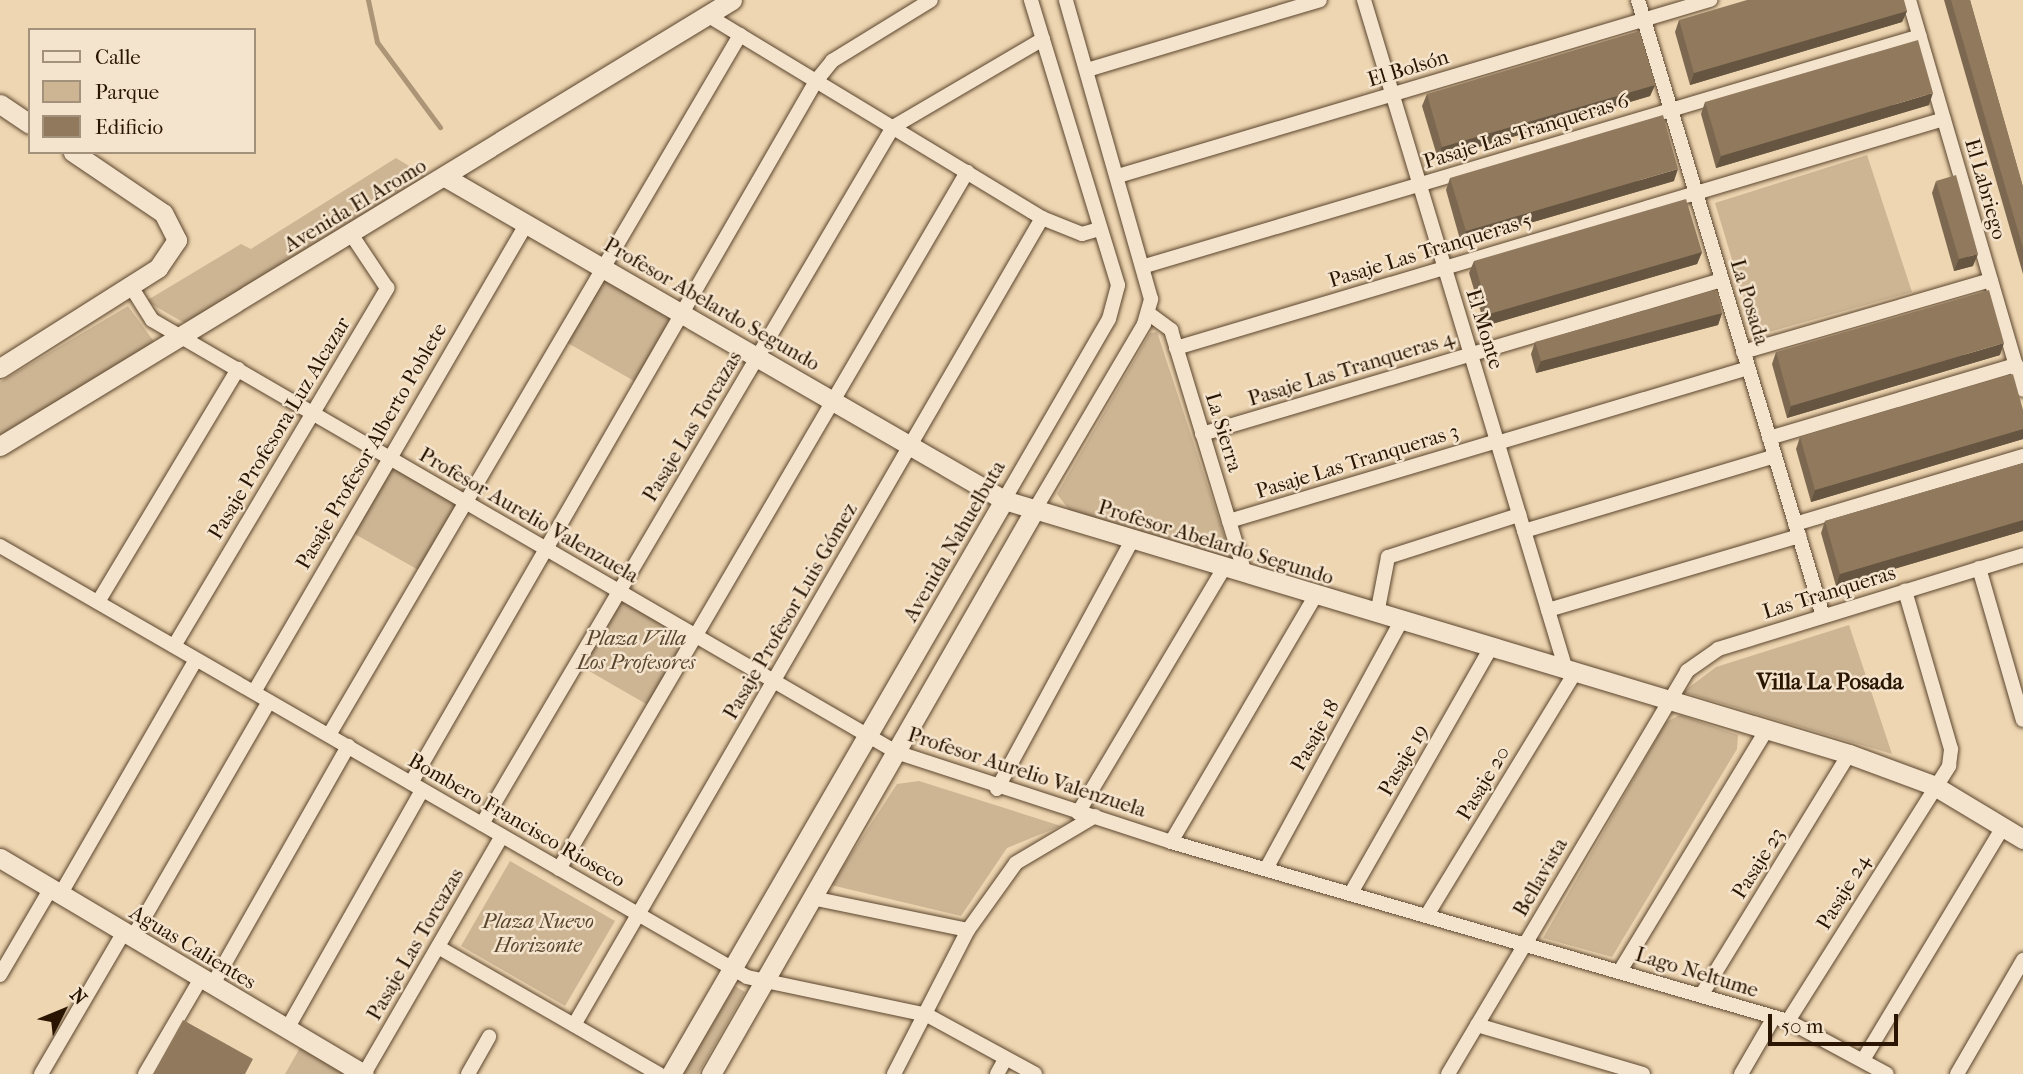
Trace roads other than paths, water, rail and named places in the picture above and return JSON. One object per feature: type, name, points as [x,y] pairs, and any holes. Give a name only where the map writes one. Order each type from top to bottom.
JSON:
[{"type":"street","name":"Avenida El Aromo","points":[[0,446],[446,177],[732,0]]},
{"type":"street","points":[[286,1029],[545,549],[817,81],[832,61],[931,0]]},
{"type":"street","name":"Avenida Nahuelbuta","points":[[671,1074],[1116,305],[1118,285],[1031,0]]},
{"type":"street","points":[[711,1074],[1148,313],[1145,266],[1066,0]]},
{"type":"street","points":[[1087,71],[1320,0]]},
{"type":"street","name":"El Monte","points":[[1364,0],[1519,516],[1570,671]]},
{"type":"street","name":"La Posada","points":[[1638,0],[1823,616]]},
{"type":"street","name":"El Bolsón","points":[[1118,176],[1710,0]]},
{"type":"street","name":"El Labriego","points":[[1909,0],[2023,390]]},
{"type":"street","points":[[707,15],[1042,218],[1082,234],[1100,229]]},
{"type":"street","points":[[329,735],[463,501],[740,35]]},
{"type":"street","name":"Pasaje Las Tranqueras 6","points":[[1145,266],[1920,36]]},
{"type":"street","name":"Pasaje Las Torcazas","points":[[482,824],[893,127],[1043,39]]},
{"type":"street","points":[[0,104],[28,123]]},
{"type":"street","name":"Pasaje Las Tranqueras 5","points":[[1176,348],[1944,119]]},
{"type":"street","points":[[0,368],[130,285],[174,250],[172,220],[76,154]]},
{"type":"street","points":[[559,869],[967,172]]},
{"type":"street","name":"Profesor Abelardo Segundo","points":[[446,177],[1004,500],[1034,512],[1849,754],[1933,785],[2023,839]]},
{"type":"street","name":"Pasaje Profesor Luis Gómez","points":[[574,1025],[1042,218]]},
{"type":"street","name":"Pasaje Profesor Alberto Poblete","points":[[254,692],[387,457],[527,223]]},
{"type":"street","name":"Pasaje Profesora Luz Alcazar","points":[[174,646],[387,288],[351,234]]},
{"type":"street","name":"Pasaje Las Tranqueras 4","points":[[1202,434],[1722,279]]},
{"type":"street","points":[[1744,352],[1991,279]]},
{"type":"street","name":"Profesor Aurelio Valenzuela","points":[[130,285],[152,320],[896,752],[997,789],[1095,816],[1171,842],[1527,943]]},
{"type":"street","name":"La Sierra","points":[[1148,313],[1166,323],[1176,348],[1245,574]]},
{"type":"street","points":[[1769,438],[2016,365]]},
{"type":"street","name":"Pasaje Las Tranqueras 3","points":[[1229,521],[1748,368]]},
{"type":"street","points":[[98,602],[238,369]]},
{"type":"street","points":[[1524,531],[1775,456]]},
{"type":"street","points":[[1548,610],[2023,456]]},
{"type":"street","points":[[1377,614],[1388,557],[1519,516]]},
{"type":"street","points":[[997,789],[1132,540]]},
{"type":"street","name":"Bombero Francisco Rioseco","points":[[0,546],[762,985],[927,1015],[1035,1074]]},
{"type":"street","name":"Las Tranqueras","points":[[1666,700],[1703,657],[1823,616],[2023,555]]},
{"type":"street","points":[[1078,813],[1224,568]]},
{"type":"street","points":[[1979,568],[2023,720]]},
{"type":"street","name":"Pasaje 24","points":[[1741,1074],[1781,1019],[1933,785],[1949,766],[1951,750],[1905,591]]},
{"type":"street","points":[[1171,842],[1316,595]]},
{"type":"street","name":"Pasaje 18","points":[[1266,869],[1401,621]]},
{"type":"street","name":"Pasaje 19","points":[[1351,893],[1491,648]]},
{"type":"street","points":[[0,975],[56,891],[196,659]]},
{"type":"street","name":"Pasaje 20","points":[[1427,915],[1570,671]]},
{"type":"street","name":"Bellavista","points":[[1448,1074],[1527,943],[1666,700]]},
{"type":"street","points":[[41,1074],[129,935],[270,701]]},
{"type":"street","points":[[1620,971],[1767,729]]},
{"type":"street","points":[[145,1074],[207,981],[348,746]]},
{"type":"street","name":"Pasaje 23","points":[[1702,994],[1849,754]]},
{"type":"street","points":[[894,1074],[927,1015],[968,930],[1016,863],[1095,816]]},
{"type":"street","points":[[1863,1060],[2003,827]]},
{"type":"street","name":"Pasaje Las Torcazas","points":[[364,1074],[502,836]]},
{"type":"street","name":"Aguas Calientes","points":[[0,858],[364,1074]]},
{"type":"street","points":[[812,898],[968,930]]},
{"type":"street","name":"Lago Neltume","points":[[1527,943],[1781,1019],[1887,1074]]},
{"type":"street","points":[[438,947],[659,1074]]},
{"type":"street","points":[[1957,1074],[2023,960]]},
{"type":"street","points":[[1477,1025],[1643,1074]]},
{"type":"street","points":[[468,1074],[489,1037]]},
{"type":"street","points":[[997,1074],[1006,1058]]},
{"type":"waterway","points":[[368,0],[377,42],[440,127]]},
{"type":"district","name":"Villa La Posada","points":[[1830,682]]},
{"type":"park label","name":"Plaza Villa Los Profesores","points":[[636,650]]},
{"type":"park label","name":"Plaza Nuevo Horizonte","points":[[538,933]]}]
